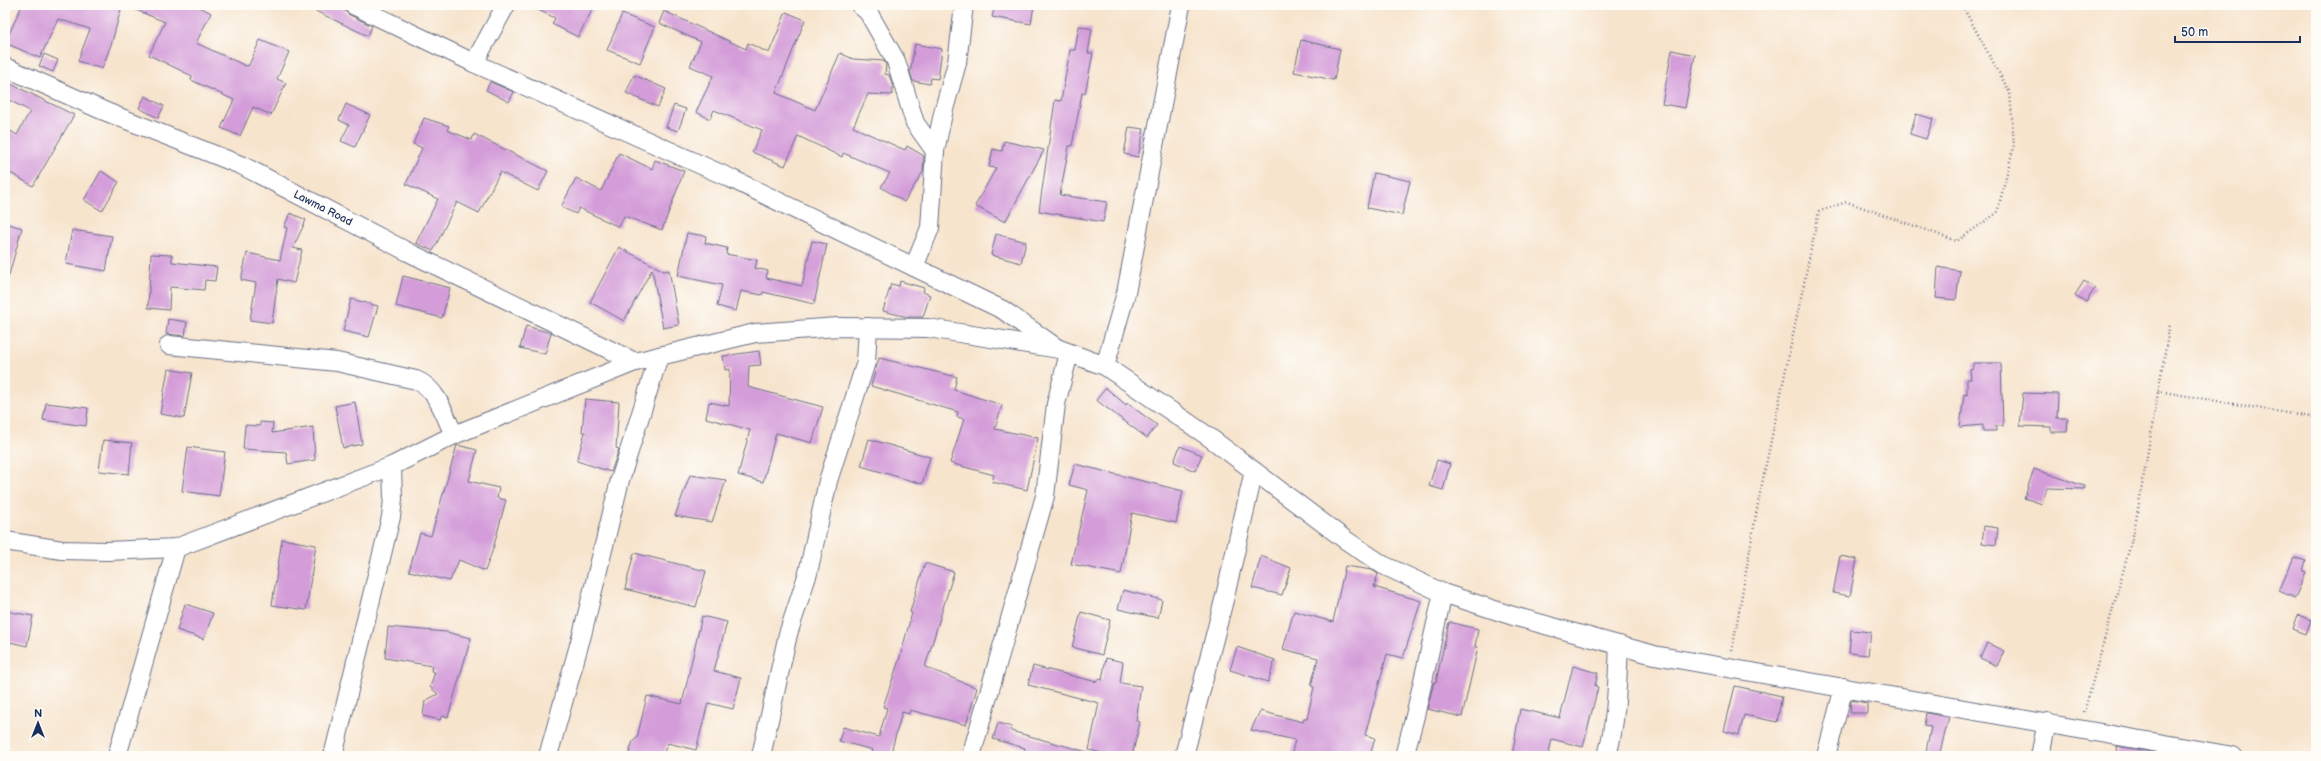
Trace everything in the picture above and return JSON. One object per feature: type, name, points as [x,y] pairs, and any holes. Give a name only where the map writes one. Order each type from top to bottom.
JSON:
[{"type":"street","points":[[353,5],[474,63],[730,178],[1003,310],[1064,351]]},
{"type":"street","points":[[474,63],[506,5]]},
{"type":"street","points":[[860,5],[868,12],[896,62],[915,123],[935,151]]},
{"type":"street","points":[[914,267],[930,228],[935,151],[944,109],[958,63],[964,5]]},
{"type":"street","points":[[1105,366],[1126,293],[1181,5]]},
{"type":"street","name":"Lawma Road","points":[[5,67],[104,111],[243,166],[408,252],[635,362]]},
{"type":"street","points":[[989,337],[1003,310]]},
{"type":"street","points":[[5,541],[62,550],[107,551],[176,548],[392,466],[454,435],[635,362],[756,333],[838,327],[928,328],[989,337],[1064,351],[1105,366],[1209,437],[1347,541],[1383,565],[1443,593],[1513,616],[1654,655],[2047,722],[2234,756]]},
{"type":"street","points":[[762,756],[788,634],[808,573],[828,481],[866,362],[868,327]]},
{"type":"street","points":[[169,345],[337,362],[416,380],[423,383],[431,390],[454,435]]},
{"type":"street","points":[[971,756],[1045,496],[1064,351]]},
{"type":"street","points":[[548,756],[583,631],[620,480],[659,356]]},
{"type":"street","points":[[332,756],[391,517],[393,499],[392,466]]},
{"type":"street","points":[[1184,756],[1225,596],[1254,471]]},
{"type":"street","points":[[117,756],[176,548]]},
{"type":"street","points":[[1404,756],[1414,720],[1443,593]]},
{"type":"street","points":[[1607,756],[1614,730],[1617,700],[1619,645]]},
{"type":"street","points":[[1826,756],[1844,687]]},
{"type":"street","points":[[2040,756],[2047,722]]},
{"type":"path","points":[[1729,668],[1759,498],[1819,211],[1847,202],[1958,242],[1997,213],[2014,145],[2010,93],[1962,5]]},
{"type":"path","points":[[2080,728],[2134,532],[2170,322]]},
{"type":"path","points":[[2158,391],[2316,418]]},
{"type":"building","points":[[22,5],[122,5],[112,42],[102,69],[78,61],[90,29],[58,19],[40,58],[5,43]]},
{"type":"building","points":[[124,5],[196,5],[211,13],[196,43],[246,66],[249,65],[260,40],[289,52],[277,79],[286,83],[271,115],[253,107],[240,136],[221,128],[234,100],[191,80],[192,76],[149,55],[165,22]]},
{"type":"building","points":[[303,5],[335,5],[344,9],[348,14],[372,26],[368,36]]},
{"type":"building","points":[[528,5],[595,5],[578,37],[552,24],[555,18]]},
{"type":"building","points":[[995,5],[1034,5],[1031,24],[992,17]]},
{"type":"building","points":[[664,11],[746,49],[748,43],[769,53],[786,12],[805,20],[776,93],[815,110],[840,53],[853,59],[884,61],[886,65],[885,74],[889,75],[893,86],[892,95],[868,94],[853,127],[905,150],[907,146],[924,156],[923,172],[904,202],[881,187],[890,173],[843,153],[842,157],[798,136],[785,166],[752,152],[762,130],[714,110],[710,119],[696,112],[713,76],[690,66],[701,42],[659,23]]},
{"type":"building","points":[[622,14],[655,27],[640,63],[607,50]]},
{"type":"building","points":[[1079,26],[1092,29],[1088,53],[1093,53],[1085,94],[1082,93],[1072,146],[1069,146],[1060,195],[1107,202],[1103,222],[1039,211],[1055,100],[1061,101],[1070,50],[1075,50]]},
{"type":"building","points":[[1301,40],[1340,49],[1334,80],[1294,72]]},
{"type":"building","points":[[915,44],[942,49],[938,79],[931,78],[930,84],[913,81],[910,72]]},
{"type":"building","points":[[1672,50],[1695,55],[1685,108],[1662,104]]},
{"type":"building","points":[[44,54],[58,60],[53,72],[39,66]]},
{"type":"building","points":[[634,75],[666,89],[658,107],[626,93]]},
{"type":"building","points":[[5,81],[74,115],[33,186],[5,170],[5,137],[9,130],[17,135],[30,111],[5,98]]},
{"type":"building","points":[[490,82],[514,92],[509,102],[486,90]]},
{"type":"building","points":[[145,96],[164,106],[158,118],[139,108]]},
{"type":"building","points":[[346,104],[370,115],[355,147],[341,141],[349,125],[339,120]]},
{"type":"building","points":[[674,105],[686,109],[678,131],[666,127]]},
{"type":"building","points":[[1916,114],[1933,119],[1926,139],[1910,134]]},
{"type":"building","points":[[424,118],[449,126],[447,130],[472,140],[474,134],[548,171],[538,191],[500,172],[479,213],[457,202],[433,251],[416,243],[438,199],[406,184],[422,148],[413,144]]},
{"type":"building","points":[[1129,127],[1144,129],[1138,157],[1124,154]]},
{"type":"building","points":[[1004,141],[1044,150],[1005,222],[975,206],[996,168],[989,167],[993,149],[1002,151]]},
{"type":"building","points":[[619,153],[652,169],[655,160],[684,171],[662,230],[624,216],[619,227],[579,208],[576,214],[561,207],[576,178],[601,191]]},
{"type":"building","points":[[101,171],[119,182],[102,211],[84,200]]},
{"type":"building","points":[[1374,173],[1410,181],[1402,215],[1367,208]]},
{"type":"building","points":[[290,213],[306,220],[293,248],[302,250],[294,283],[278,279],[272,323],[250,320],[256,283],[241,280],[247,253],[280,260],[287,228],[284,227]]},
{"type":"building","points":[[5,223],[22,228],[9,275],[5,274]]},
{"type":"building","points":[[72,230],[112,236],[106,271],[66,264]]},
{"type":"building","points":[[687,233],[706,236],[705,243],[727,248],[726,254],[757,260],[755,268],[768,271],[766,278],[802,286],[812,241],[827,244],[814,304],[763,292],[762,295],[741,291],[736,311],[717,306],[722,285],[678,276]]},
{"type":"building","points":[[996,234],[1026,242],[1021,263],[991,255]]},
{"type":"building","points":[[619,247],[664,271],[669,270],[679,325],[663,328],[652,269],[624,321],[590,302]]},
{"type":"building","points":[[151,254],[172,255],[172,262],[217,267],[215,281],[205,280],[204,290],[170,287],[169,310],[148,308]]},
{"type":"building","points":[[1938,267],[1960,271],[1956,300],[1936,298]]},
{"type":"building","points":[[403,276],[450,288],[442,318],[396,306]]},
{"type":"building","points":[[900,281],[924,288],[923,292],[930,295],[923,317],[907,317],[883,311],[891,284],[899,286]]},
{"type":"building","points":[[2084,281],[2095,288],[2086,302],[2075,295]]},
{"type":"building","points":[[351,299],[378,306],[369,337],[343,331]]},
{"type":"building","points":[[168,319],[187,322],[185,336],[166,334]]},
{"type":"building","points":[[526,326],[551,333],[545,354],[520,348]]},
{"type":"building","points":[[759,351],[761,365],[749,366],[748,387],[823,407],[812,443],[776,433],[763,482],[738,475],[750,430],[706,418],[709,402],[729,406],[730,369],[725,370],[723,356]]},
{"type":"building","points":[[879,358],[957,377],[954,390],[1002,405],[995,429],[1038,438],[1027,490],[992,482],[994,475],[950,463],[964,419],[957,417],[958,412],[871,386]]},
{"type":"building","points":[[1973,363],[2001,363],[2003,426],[1996,426],[1996,431],[1983,431],[1983,425],[1960,427],[1964,394],[1967,395],[1967,379],[1971,379],[1970,370],[1973,369]]},
{"type":"building","points":[[168,369],[192,373],[184,418],[160,414]]},
{"type":"building","points":[[1106,388],[1126,405],[1127,403],[1157,425],[1147,438],[1096,400]]},
{"type":"building","points":[[2023,393],[2058,394],[2057,418],[2068,418],[2067,432],[2051,432],[2051,427],[2020,426]]},
{"type":"building","points":[[585,399],[619,402],[616,448],[619,449],[611,472],[577,461],[585,432],[582,432]]},
{"type":"building","points":[[355,402],[362,444],[343,448],[335,406]]},
{"type":"building","points":[[46,403],[88,408],[86,426],[43,420]]},
{"type":"building","points":[[260,422],[273,423],[272,433],[313,427],[315,460],[288,464],[286,452],[243,449],[245,425],[260,426]]},
{"type":"building","points":[[869,439],[930,457],[922,484],[861,466]]},
{"type":"building","points":[[103,440],[132,443],[129,474],[99,471]]},
{"type":"building","points":[[457,445],[477,450],[469,481],[499,488],[497,498],[506,500],[493,549],[485,571],[459,560],[450,581],[409,571],[420,533],[431,536]]},
{"type":"building","points":[[1180,446],[1202,455],[1195,471],[1174,462]]},
{"type":"building","points":[[188,447],[225,452],[219,496],[182,491]]},
{"type":"building","points":[[1437,460],[1450,464],[1443,490],[1429,486]]},
{"type":"building","points":[[1075,464],[1183,491],[1176,523],[1132,513],[1121,574],[1071,564],[1088,490],[1069,485]]},
{"type":"building","points":[[2034,469],[2084,486],[2084,489],[2047,488],[2042,504],[2024,498]]},
{"type":"building","points":[[690,475],[726,480],[712,522],[675,516]]},
{"type":"building","points":[[1984,526],[1998,528],[1996,545],[1982,543]]},
{"type":"building","points":[[282,539],[316,545],[306,610],[272,605]]},
{"type":"building","points":[[634,553],[706,571],[696,607],[625,589]]},
{"type":"building","points":[[1261,556],[1291,568],[1282,595],[1252,588]]},
{"type":"building","points":[[1840,556],[1857,559],[1850,596],[1833,593]]},
{"type":"building","points":[[2294,557],[2306,561],[2303,571],[2306,572],[2295,598],[2279,591]]},
{"type":"building","points":[[925,563],[954,572],[925,667],[977,688],[966,725],[910,710],[909,714],[902,712],[890,756],[871,756],[873,750],[839,741],[843,727],[879,737],[887,708],[883,707],[900,657],[912,613],[910,612]]},
{"type":"building","points":[[1345,566],[1372,570],[1378,574],[1374,587],[1421,601],[1403,658],[1387,654],[1365,735],[1375,738],[1370,756],[1291,756],[1295,740],[1251,730],[1260,711],[1303,722],[1304,719],[1307,719],[1314,687],[1311,686],[1318,658],[1283,649],[1294,611],[1333,622]]},
{"type":"building","points":[[1123,590],[1162,600],[1158,618],[1118,609]]},
{"type":"building","points":[[185,604],[213,613],[204,639],[177,630]]},
{"type":"building","points":[[5,611],[33,616],[27,646],[5,641]]},
{"type":"building","points":[[1081,612],[1110,620],[1102,655],[1072,647]]},
{"type":"building","points":[[2298,615],[2311,620],[2306,634],[2293,629]]},
{"type":"building","points":[[702,616],[727,622],[714,671],[741,678],[733,709],[708,703],[696,750],[668,743],[662,756],[628,756],[633,741],[637,738],[647,696],[682,704]]},
{"type":"building","points":[[1449,622],[1478,629],[1475,647],[1478,647],[1462,717],[1427,709],[1434,682],[1436,682]]},
{"type":"building","points":[[388,627],[446,632],[471,638],[448,717],[442,716],[440,720],[423,716],[425,701],[438,694],[430,687],[435,672],[431,671],[432,666],[385,658]]},
{"type":"building","points":[[1851,630],[1871,632],[1868,655],[1849,653]]},
{"type":"building","points":[[1987,643],[2004,651],[1997,666],[1980,658]]},
{"type":"building","points":[[1237,647],[1275,660],[1268,682],[1230,670]]},
{"type":"building","points":[[1106,658],[1123,662],[1120,683],[1141,686],[1136,721],[1140,722],[1132,756],[1114,756],[1089,750],[1099,703],[1028,685],[1033,666],[1097,682],[1097,679],[1102,680]]},
{"type":"building","points":[[1573,666],[1598,673],[1595,686],[1598,687],[1583,747],[1552,739],[1548,756],[1512,756],[1520,709],[1560,718]]},
{"type":"building","points":[[1735,686],[1782,696],[1777,722],[1744,715],[1739,735],[1724,731]]},
{"type":"building","points":[[1851,700],[1867,703],[1867,713],[1850,713]]},
{"type":"building","points":[[1926,713],[1949,717],[1939,756],[1925,756],[1931,727],[1924,726]]},
{"type":"building","points":[[998,723],[1012,727],[1011,731],[1087,752],[1086,756],[1035,756],[1024,753],[1025,748],[993,739]]},
{"type":"building","points":[[2117,746],[2157,753],[2157,756],[2118,756]]}]
